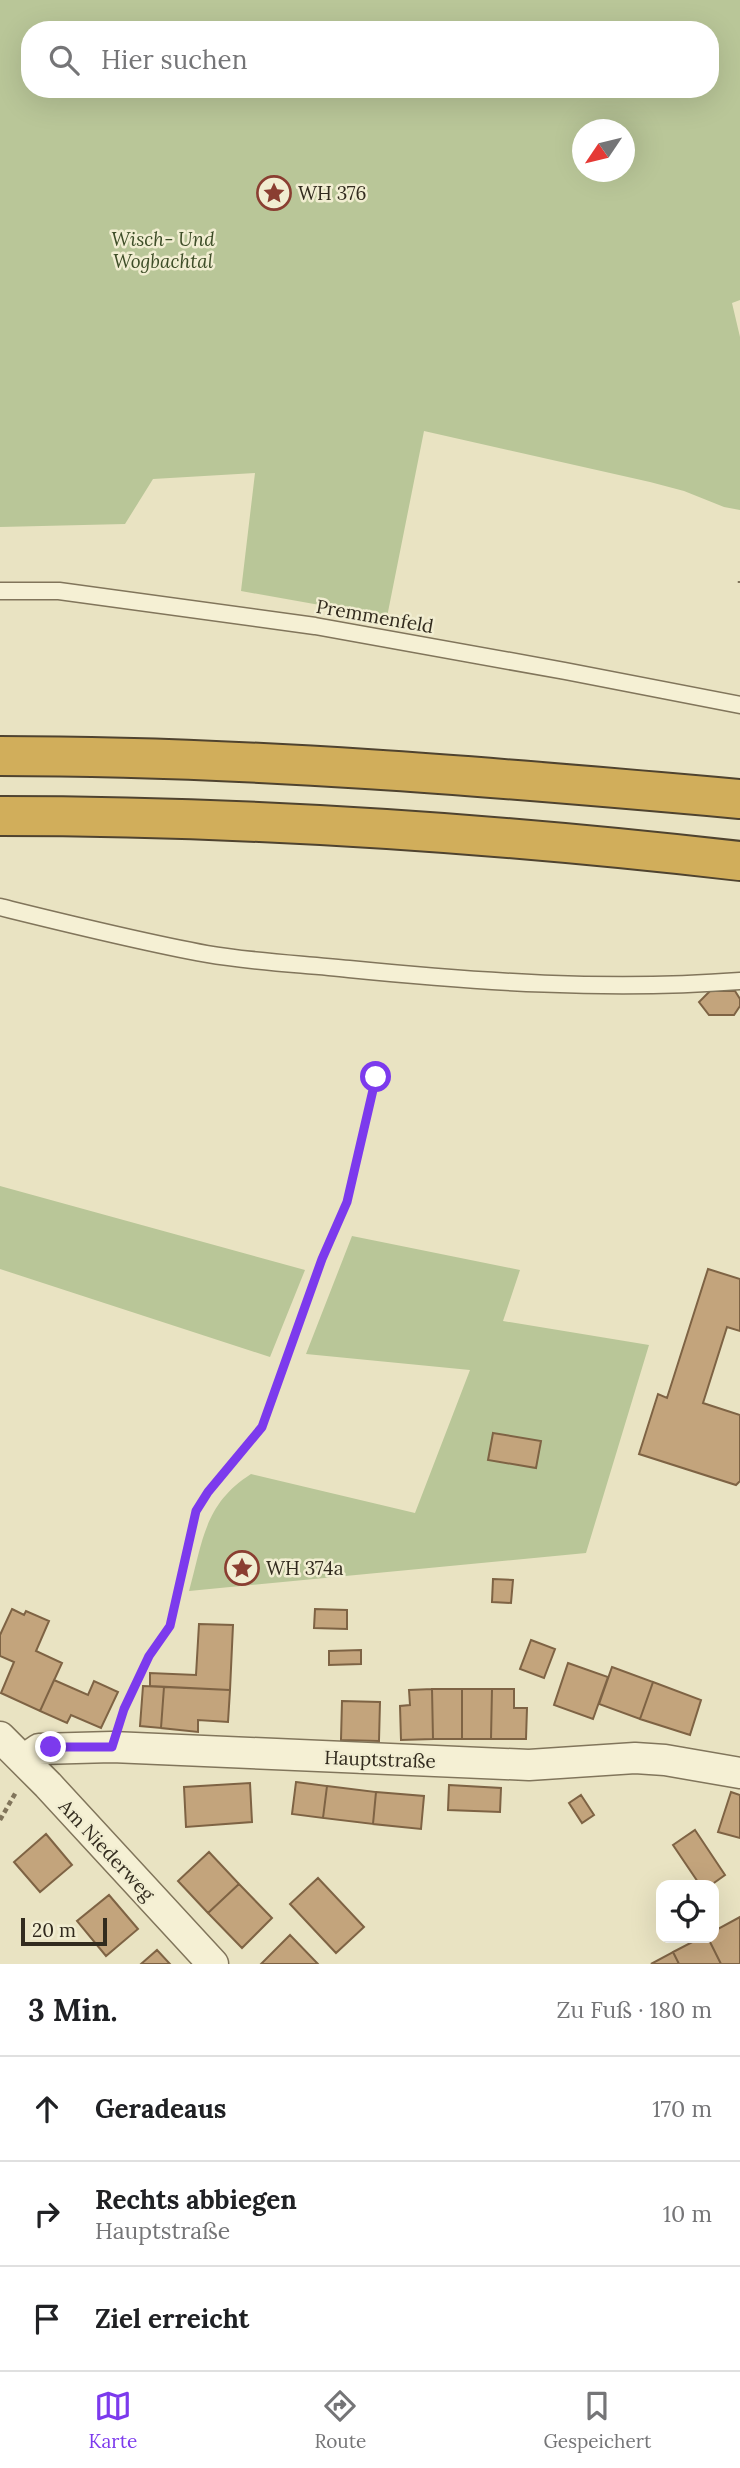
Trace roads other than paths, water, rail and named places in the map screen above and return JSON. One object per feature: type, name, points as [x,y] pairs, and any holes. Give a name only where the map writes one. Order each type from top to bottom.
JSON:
[{"type":"highway","points":[[0,756],[129,756],[443,772],[740,799]]},
{"type":"highway","points":[[0,816],[127,816],[437,832],[740,861]]},
{"type":"street","name":"Am Niederweg","points":[[0,1737],[212,1964]]},
{"type":"street","name":"Hauptstraße","points":[[23,1760],[39,1749],[112,1747],[529,1765],[635,1758],[690,1763],[740,1773]]},
{"type":"lane","name":"Premmenfeld","points":[[0,591],[59,591],[315,626],[740,705]]},
{"type":"lane","points":[[0,907],[210,954],[469,981],[615,986],[740,981]]},
{"type":"place","name":"WH 376","points":[[274,193]]},
{"type":"place","name":"WH 374a","points":[[242,1568]]},
{"type":"park label","name":"Wisch- Und Wogbachtal","points":[[163,250]]}]
